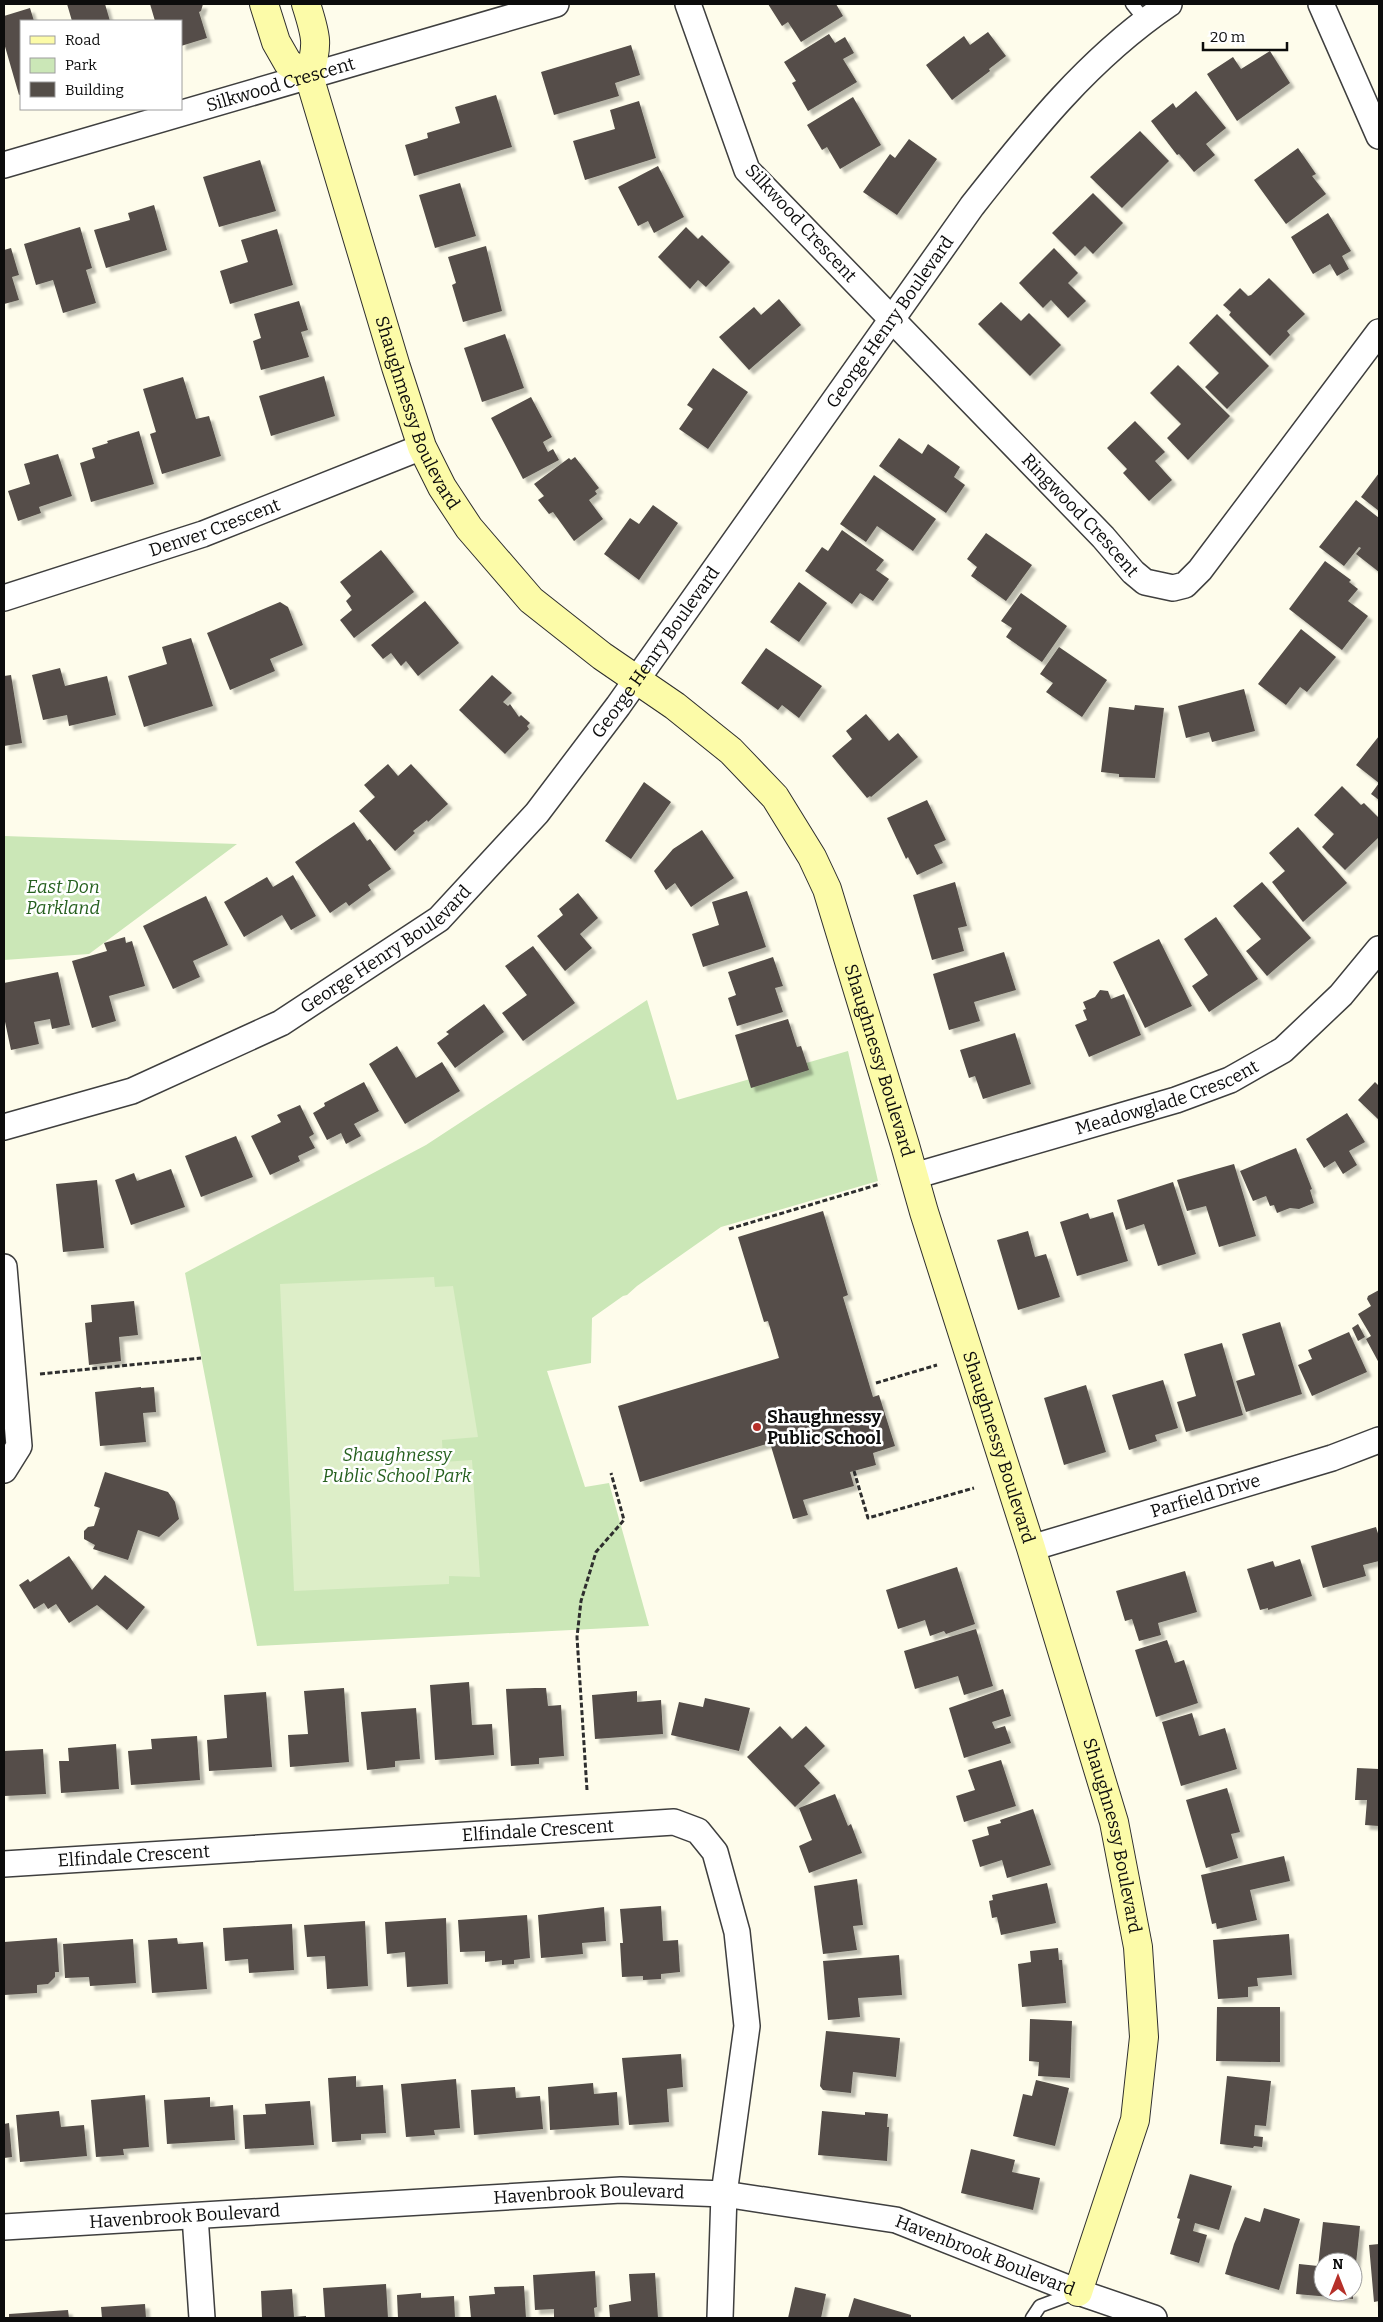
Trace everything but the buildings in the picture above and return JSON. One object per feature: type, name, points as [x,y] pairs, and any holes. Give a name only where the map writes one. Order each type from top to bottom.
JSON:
[{"type":"street","points":[[264,4],[276,42],[288,63],[309,76],[317,51],[314,31],[306,4]]},
{"type":"street","name":"Silkwood Crescent","points":[[4,165],[556,4]]},
{"type":"street","name":"Silkwood Crescent","points":[[688,4],[747,170],[892,319]]},
{"type":"street","name":"George Henry Boulevard","points":[[4,1127],[132,1091],[281,1023],[440,919],[537,813],[635,680],[972,206],[1031,131],[1098,59],[1138,12],[1169,4]]},
{"type":"street","points":[[1320,4],[1379,136]]},
{"type":"street","name":"Shaughmessy Boulevard","points":[[309,76],[396,367],[422,447],[442,487],[469,528],[531,600],[635,680]]},
{"type":"street","name":"Ringwood Crescent","points":[[892,319],[1103,537],[1133,572],[1145,582],[1173,588],[1184,585],[1200,570],[1379,332]]},
{"type":"street","name":"Denver Crescent","points":[[4,598],[204,534],[422,447]]},
{"type":"street","name":"Shaughnessy Boulevard","points":[[635,680],[675,706],[731,752],[775,798],[812,857],[827,889],[924,1212],[1031,1548],[1114,1822],[1138,1947],[1144,2036],[1135,2120],[1078,2292]]},
{"type":"street","name":"Meadowglade Crescent","points":[[914,1176],[1176,1100],[1230,1080],[1282,1050],[1341,995],[1379,949]]},
{"type":"street","points":[[4,1267],[19,1446],[4,1470]]},
{"type":"street","name":"Parfield Drive","points":[[1031,1548],[1332,1458],[1379,1440]]},
{"type":"street","name":"Elfindale Crescent","points":[[4,1864],[674,1822],[698,1831],[715,1852],[738,1932],[747,2026],[724,2194],[720,2318]]},
{"type":"street","name":"Havenbrook Boulevard","points":[[4,2227],[621,2190],[724,2194],[896,2220],[1078,2292],[1154,2318]]},
{"type":"street","points":[[195,2216],[202,2318]]},
{"type":"lane","points":[[1032,2318],[1040,2306],[1078,2292]]},
{"type":"path","points":[[729,1229],[880,1184]]},
{"type":"path","points":[[14,1377],[201,1358]]},
{"type":"path","points":[[876,1383],[937,1365]]},
{"type":"path","points":[[854,1471],[868,1518],[974,1488]]},
{"type":"path","points":[[587,1790],[577,1637],[580,1601],[596,1552],[624,1520],[611,1473]]},
{"type":"green space","name":"East Don Parkland","points":[[4,836],[237,844],[89,954],[4,960]]},
{"type":"green space","name":"Shaughnessy Public School Park","points":[[647,1000],[677,1100],[848,1051],[878,1181],[721,1227],[592,1318],[591,1363],[547,1371],[585,1487],[609,1483],[649,1626],[257,1646],[185,1273],[426,1145]]},
{"type":"green space","points":[[434,1277],[435,1287],[453,1286],[478,1437],[442,1440],[443,1462],[472,1460],[480,1577],[449,1576],[449,1584],[294,1591],[280,1284]]},
{"type":"place","name":"Shaughnessy Public School","points":[[757,1427]]}]
